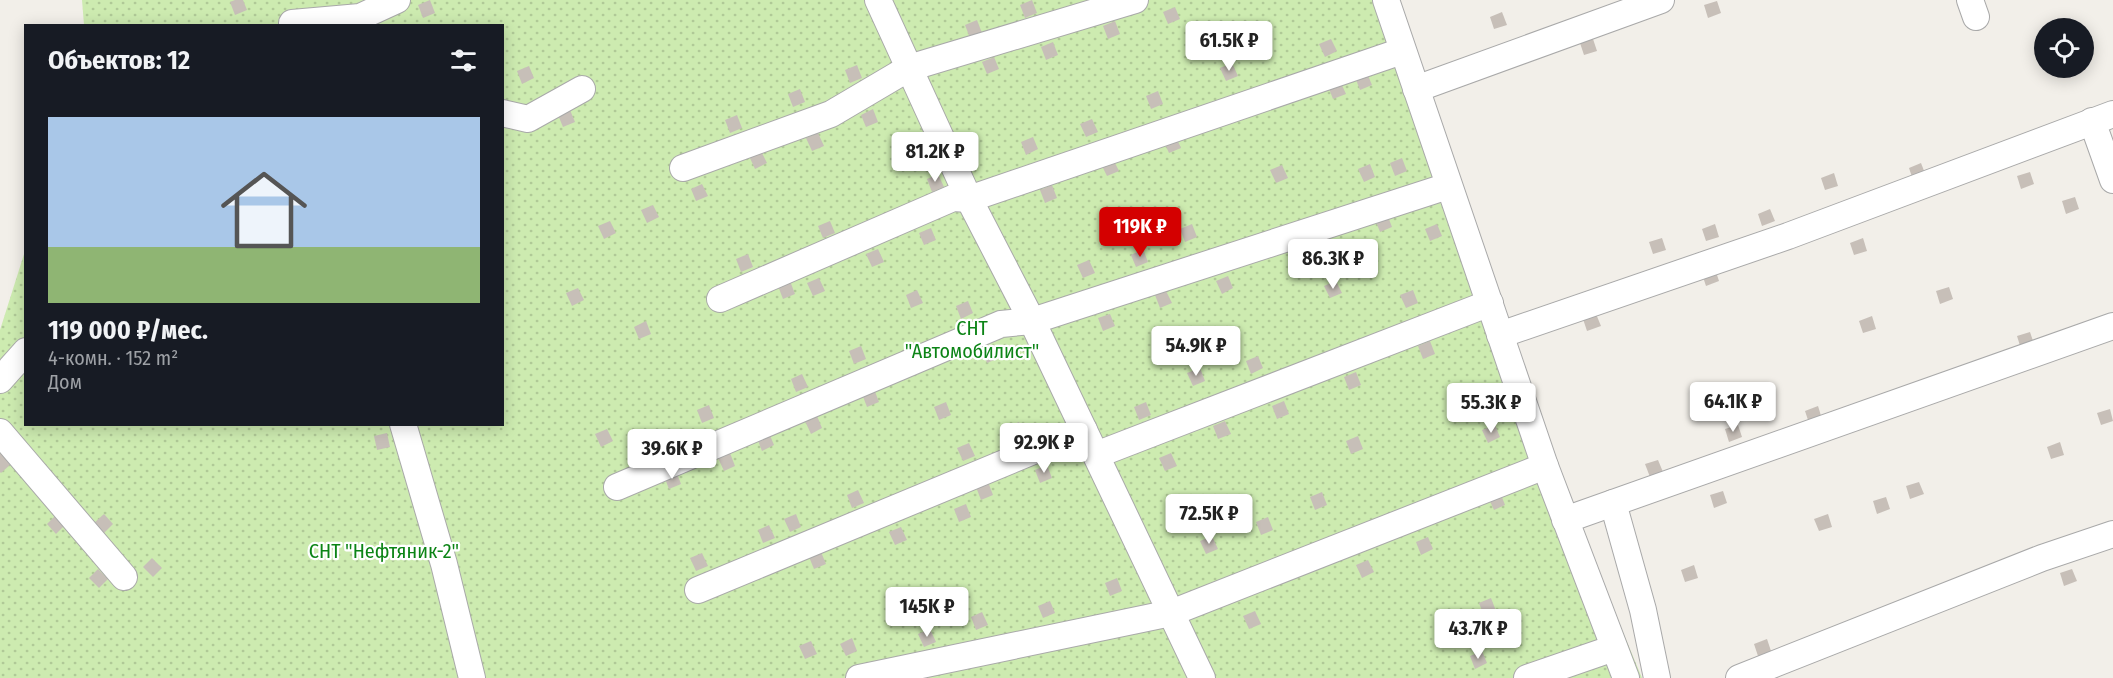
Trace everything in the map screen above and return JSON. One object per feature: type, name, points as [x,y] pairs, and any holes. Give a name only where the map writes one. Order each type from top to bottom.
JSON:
[{"type":"street","points":[[292,23],[365,21],[397,0]]},
{"type":"street","points":[[878,0],[969,198],[1032,321],[1202,678]]},
{"type":"street","points":[[683,168],[831,114],[909,68],[1135,0]]},
{"type":"street","points":[[1386,0],[1545,466],[1626,678]]},
{"type":"street","points":[[1416,89],[1661,0]]},
{"type":"street","points":[[720,298],[953,198],[969,198],[1402,51]]},
{"type":"street","points":[[504,113],[528,119],[582,89]]},
{"type":"street","points":[[1500,335],[1788,236],[2103,117],[2113,180]]},
{"type":"street","points":[[617,487],[1001,324],[1032,321],[1448,186]]},
{"type":"street","points":[[1096,455],[1490,303]]},
{"type":"street","points":[[1565,520],[2113,326]]},
{"type":"street","points":[[0,380],[24,353]]},
{"type":"street","points":[[404,426],[444,564],[472,678]]},
{"type":"street","points":[[698,590],[1084,430]]},
{"type":"street","points":[[0,432],[124,577]]},
{"type":"street","points":[[859,678],[1171,613],[1545,466]]},
{"type":"street","points":[[1613,503],[1643,610],[1657,678]]},
{"type":"street","points":[[1738,678],[2042,558],[2113,534]]},
{"type":"street","points":[[1527,678],[1614,648]]},
{"type":"green space","name":"СНТ \"Автомобилист\"","points":[[82,0],[1400,0],[1554,466],[1642,678],[0,678],[0,330],[24,254],[24,426],[504,426],[504,24],[84,24]]},
{"type":"building","points":[[243,0],[247,10],[235,15],[230,2]]},
{"type":"building","points":[[430,0],[435,13],[423,18],[418,5]]},
{"type":"building","points":[[1032,0],[1037,13],[1025,18],[1020,5]]},
{"type":"building","points":[[1717,1],[1721,13],[1708,18],[1704,5]]},
{"type":"building","points":[[1175,7],[1180,19],[1168,24],[1163,12]]},
{"type":"building","points":[[1502,12],[1507,25],[1494,29],[1490,17]]},
{"type":"building","points":[[977,20],[982,33],[970,38],[965,25]]},
{"type":"building","points":[[1115,21],[1120,34],[1108,39],[1103,26]]},
{"type":"building","points":[[1232,31],[1238,44],[1225,49],[1220,36]]},
{"type":"building","points":[[1331,39],[1337,51],[1325,57],[1319,44]]},
{"type":"building","points":[[1593,39],[1597,51],[1584,55],[1580,43]]},
{"type":"building","points":[[1053,42],[1058,55],[1046,60],[1041,47]]},
{"type":"building","points":[[994,57],[999,69],[987,74],[982,62]]},
{"type":"building","points":[[1232,63],[1238,76],[1226,81],[1220,68]]},
{"type":"building","points":[[857,65],[862,78],[850,83],[845,70]]},
{"type":"building","points":[[529,66],[534,78],[522,84],[517,71]]},
{"type":"building","points":[[1367,73],[1372,85],[1360,90],[1355,77]]},
{"type":"building","points":[[1340,81],[1346,94],[1333,99],[1328,86]]},
{"type":"building","points":[[800,89],[805,102],[793,107],[788,94]]},
{"type":"building","points":[[1158,91],[1163,104],[1151,109],[1146,96]]},
{"type":"building","points":[[873,109],[878,122],[866,127],[861,115]]},
{"type":"building","points":[[570,110],[575,122],[563,127],[558,115]]},
{"type":"building","points":[[737,115],[742,128],[730,133],[725,120]]},
{"type":"building","points":[[1092,119],[1098,132],[1086,137],[1080,124]]},
{"type":"building","points":[[818,133],[824,146],[812,151],[806,138]]},
{"type":"building","points":[[1175,135],[1181,148],[1169,153],[1163,140]]},
{"type":"building","points":[[1033,137],[1038,149],[1026,155],[1021,142]]},
{"type":"building","points":[[761,151],[767,163],[755,169],[749,156]]},
{"type":"building","points":[[1402,158],[1407,171],[1395,176],[1390,163]]},
{"type":"building","points":[[1113,159],[1119,171],[1107,176],[1101,164]]},
{"type":"building","points":[[1921,163],[1926,176],[1913,180],[1909,168]]},
{"type":"building","points":[[1370,164],[1375,177],[1364,182],[1358,169]]},
{"type":"building","points":[[1282,165],[1288,178],[1276,183],[1270,170]]},
{"type":"building","points":[[2030,172],[2034,184],[2021,189],[2017,176]]},
{"type":"building","points":[[1834,173],[1838,186],[1825,190],[1821,178]]},
{"type":"building","points":[[938,174],[944,187],[932,192],[927,179]]},
{"type":"building","points":[[702,184],[708,196],[696,201],[691,189]]},
{"type":"building","points":[[1052,185],[1057,198],[1045,203],[1040,190]]},
{"type":"building","points":[[2075,197],[2079,209],[2066,214],[2062,201]]},
{"type":"building","points":[[653,205],[659,217],[647,223],[641,210]]},
{"type":"building","points":[[1770,209],[1775,221],[1762,226],[1758,214]]},
{"type":"building","points":[[1387,214],[1392,227],[1380,232],[1375,219]]},
{"type":"building","points":[[610,221],[616,233],[604,239],[598,226]]},
{"type":"building","points":[[830,221],[835,233],[823,238],[818,226]]},
{"type":"building","points":[[1192,224],[1197,237],[1185,242],[1180,229]]},
{"type":"building","points":[[1437,224],[1442,236],[1430,241],[1425,229]]},
{"type":"building","points":[[1715,224],[1719,237],[1706,241],[1702,229]]},
{"type":"building","points":[[931,228],[936,240],[924,245],[919,233]]},
{"type":"building","points":[[1662,238],[1666,250],[1653,254],[1649,242]]},
{"type":"building","points":[[1863,238],[1867,251],[1854,255],[1850,243]]},
{"type":"building","points":[[1319,244],[1325,257],[1313,262],[1307,249]]},
{"type":"building","points":[[878,249],[884,262],[872,267],[866,254]]},
{"type":"building","points":[[1143,249],[1148,262],[1136,267],[1131,255]]},
{"type":"building","points":[[748,254],[753,267],[741,272],[736,259]]},
{"type":"building","points":[[1089,260],[1095,273],[1083,278],[1077,265]]},
{"type":"building","points":[[1715,269],[1719,281],[1706,286],[1702,274]]},
{"type":"building","points":[[1228,276],[1233,288],[1222,294],[1216,281]]},
{"type":"building","points":[[819,278],[825,291],[813,296],[807,283]]},
{"type":"building","points":[[790,281],[795,294],[783,299],[778,286]]},
{"type":"building","points":[[1336,281],[1342,293],[1330,298],[1324,286]]},
{"type":"building","points":[[1949,287],[1953,299],[1940,304],[1936,291]]},
{"type":"building","points":[[578,288],[584,300],[572,306],[566,293]]},
{"type":"building","points":[[917,290],[923,303],[911,308],[906,295]]},
{"type":"building","points":[[1413,290],[1418,303],[1406,308],[1400,295]]},
{"type":"building","points":[[1166,291],[1172,303],[1160,308],[1155,295]]},
{"type":"building","points":[[968,301],[973,313],[961,319],[956,306]]},
{"type":"building","points":[[1110,314],[1115,326],[1103,331],[1098,318]]},
{"type":"building","points":[[1596,314],[1601,326],[1587,331],[1583,319]]},
{"type":"building","points":[[1872,316],[1876,329],[1863,333],[1859,321]]},
{"type":"building","points":[[646,321],[651,334],[639,339],[634,327]]},
{"type":"building","points":[[2030,332],[2034,344],[2021,349],[2017,336]]},
{"type":"building","points":[[1430,341],[1435,354],[1423,359],[1418,346]]},
{"type":"building","points":[[994,345],[999,358],[987,363],[982,350]]},
{"type":"building","points":[[861,346],[866,359],[854,364],[849,351]]},
{"type":"building","points":[[1258,356],[1263,368],[1251,374],[1246,361]]},
{"type":"building","points":[[1200,368],[1205,381],[1193,386],[1187,373]]},
{"type":"building","points":[[1356,372],[1361,385],[1349,390],[1344,377]]},
{"type":"building","points":[[802,374],[808,387],[796,392],[791,379]]},
{"type":"building","points":[[874,389],[879,402],[867,407],[862,394]]},
{"type":"building","points":[[1284,401],[1289,414],[1277,419],[1272,406]]},
{"type":"building","points":[[946,402],[951,415],[939,420],[934,407]]},
{"type":"building","points":[[1146,402],[1151,415],[1139,420],[1134,407]]},
{"type":"building","points":[[709,405],[714,418],[702,423],[697,410]]},
{"type":"building","points":[[1818,406],[1822,419],[1809,423],[1805,411]]},
{"type":"building","points":[[2110,409],[2113,421],[2101,425],[2097,413]]},
{"type":"building","points":[[817,416],[822,428],[811,434],[805,421]]},
{"type":"building","points":[[1225,421],[1231,434],[1218,439],[1213,426]]},
{"type":"building","points":[[1019,422],[1025,435],[1013,440],[1007,427]]},
{"type":"building","points":[[1495,425],[1500,437],[1488,443],[1482,430]]},
{"type":"building","points":[[1738,425],[1742,437],[1729,442],[1725,429]]},
{"type":"building","points":[[607,429],[613,441],[601,447],[595,434]]},
{"type":"building","points":[[387,433],[390,447],[377,450],[374,436]]},
{"type":"building","points":[[769,433],[774,445],[762,451],[757,438]]},
{"type":"building","points":[[1358,436],[1363,449],[1351,454],[1346,441]]},
{"type":"building","points":[[2060,442],[2064,455],[2051,459],[2047,447]]},
{"type":"building","points":[[969,443],[975,456],[963,461],[957,448]]},
{"type":"building","points":[[0,453],[11,464],[1,473],[0,472]]},
{"type":"building","points":[[730,453],[735,466],[724,471],[718,458]]},
{"type":"building","points":[[1171,453],[1177,466],[1165,471],[1159,458]]},
{"type":"building","points":[[1658,460],[1663,472],[1650,477],[1645,464]]},
{"type":"building","points":[[1047,465],[1052,478],[1040,483],[1035,470]]},
{"type":"building","points":[[676,471],[681,484],[669,489],[664,476]]},
{"type":"building","points":[[988,482],[993,495],[981,500],[976,487]]},
{"type":"building","points":[[1919,482],[1924,494],[1910,499],[1906,486]]},
{"type":"building","points":[[858,490],[864,503],[852,508],[847,495]]},
{"type":"building","points":[[1723,491],[1727,503],[1714,508],[1710,495]]},
{"type":"building","points":[[1322,492],[1327,505],[1315,510],[1310,497]]},
{"type":"building","points":[[1500,492],[1505,505],[1494,510],[1488,497]]},
{"type":"building","points":[[1886,497],[1890,509],[1877,514],[1873,501]]},
{"type":"building","points":[[966,504],[971,517],[959,522],[954,509]]},
{"type":"building","points":[[104,514],[113,524],[104,533],[94,523]]},
{"type":"building","points":[[796,514],[801,527],[790,532],[784,519]]},
{"type":"building","points":[[1828,514],[1832,527],[1819,531],[1814,519]]},
{"type":"building","points":[[56,515],[65,525],[56,534],[47,524]]},
{"type":"building","points":[[1268,517],[1273,530],[1261,535],[1256,522]]},
{"type":"building","points":[[769,525],[775,538],[763,543],[758,530]]},
{"type":"building","points":[[901,527],[907,540],[895,545],[889,532]]},
{"type":"building","points":[[1212,536],[1218,549],[1206,554],[1200,541]]},
{"type":"building","points":[[1428,537],[1433,549],[1421,555],[1416,542]]},
{"type":"building","points":[[821,552],[826,564],[814,569],[809,557]]},
{"type":"building","points":[[702,553],[708,566],[696,571],[690,558]]},
{"type":"building","points":[[152,558],[162,568],[153,577],[143,567]]},
{"type":"building","points":[[1368,560],[1374,572],[1362,578],[1356,565]]},
{"type":"building","points":[[1694,565],[1698,578],[1685,582],[1681,570]]},
{"type":"building","points":[[98,569],[108,579],[99,588],[89,578]]},
{"type":"building","points":[[2072,569],[2077,581],[2064,586],[2060,573]]},
{"type":"building","points":[[1117,578],[1122,591],[1110,596],[1105,583]]},
{"type":"building","points":[[1491,598],[1496,611],[1484,616],[1479,603]]},
{"type":"building","points":[[1050,601],[1055,613],[1043,618],[1038,606]]},
{"type":"building","points":[[1255,611],[1261,624],[1249,629],[1243,616]]},
{"type":"building","points":[[982,612],[988,625],[976,630],[971,617]]},
{"type":"building","points":[[930,629],[936,642],[924,647],[918,634]]},
{"type":"building","points":[[852,638],[857,651],[846,656],[840,644]]},
{"type":"building","points":[[1767,639],[1771,651],[1758,656],[1754,644]]},
{"type":"building","points":[[811,641],[817,654],[805,659],[799,646]]},
{"type":"building","points":[[1482,651],[1487,663],[1475,669],[1470,656]]},
{"type":"park label","name":"СНТ \"Нефтяник-2\"","points":[[384,551]]}]
